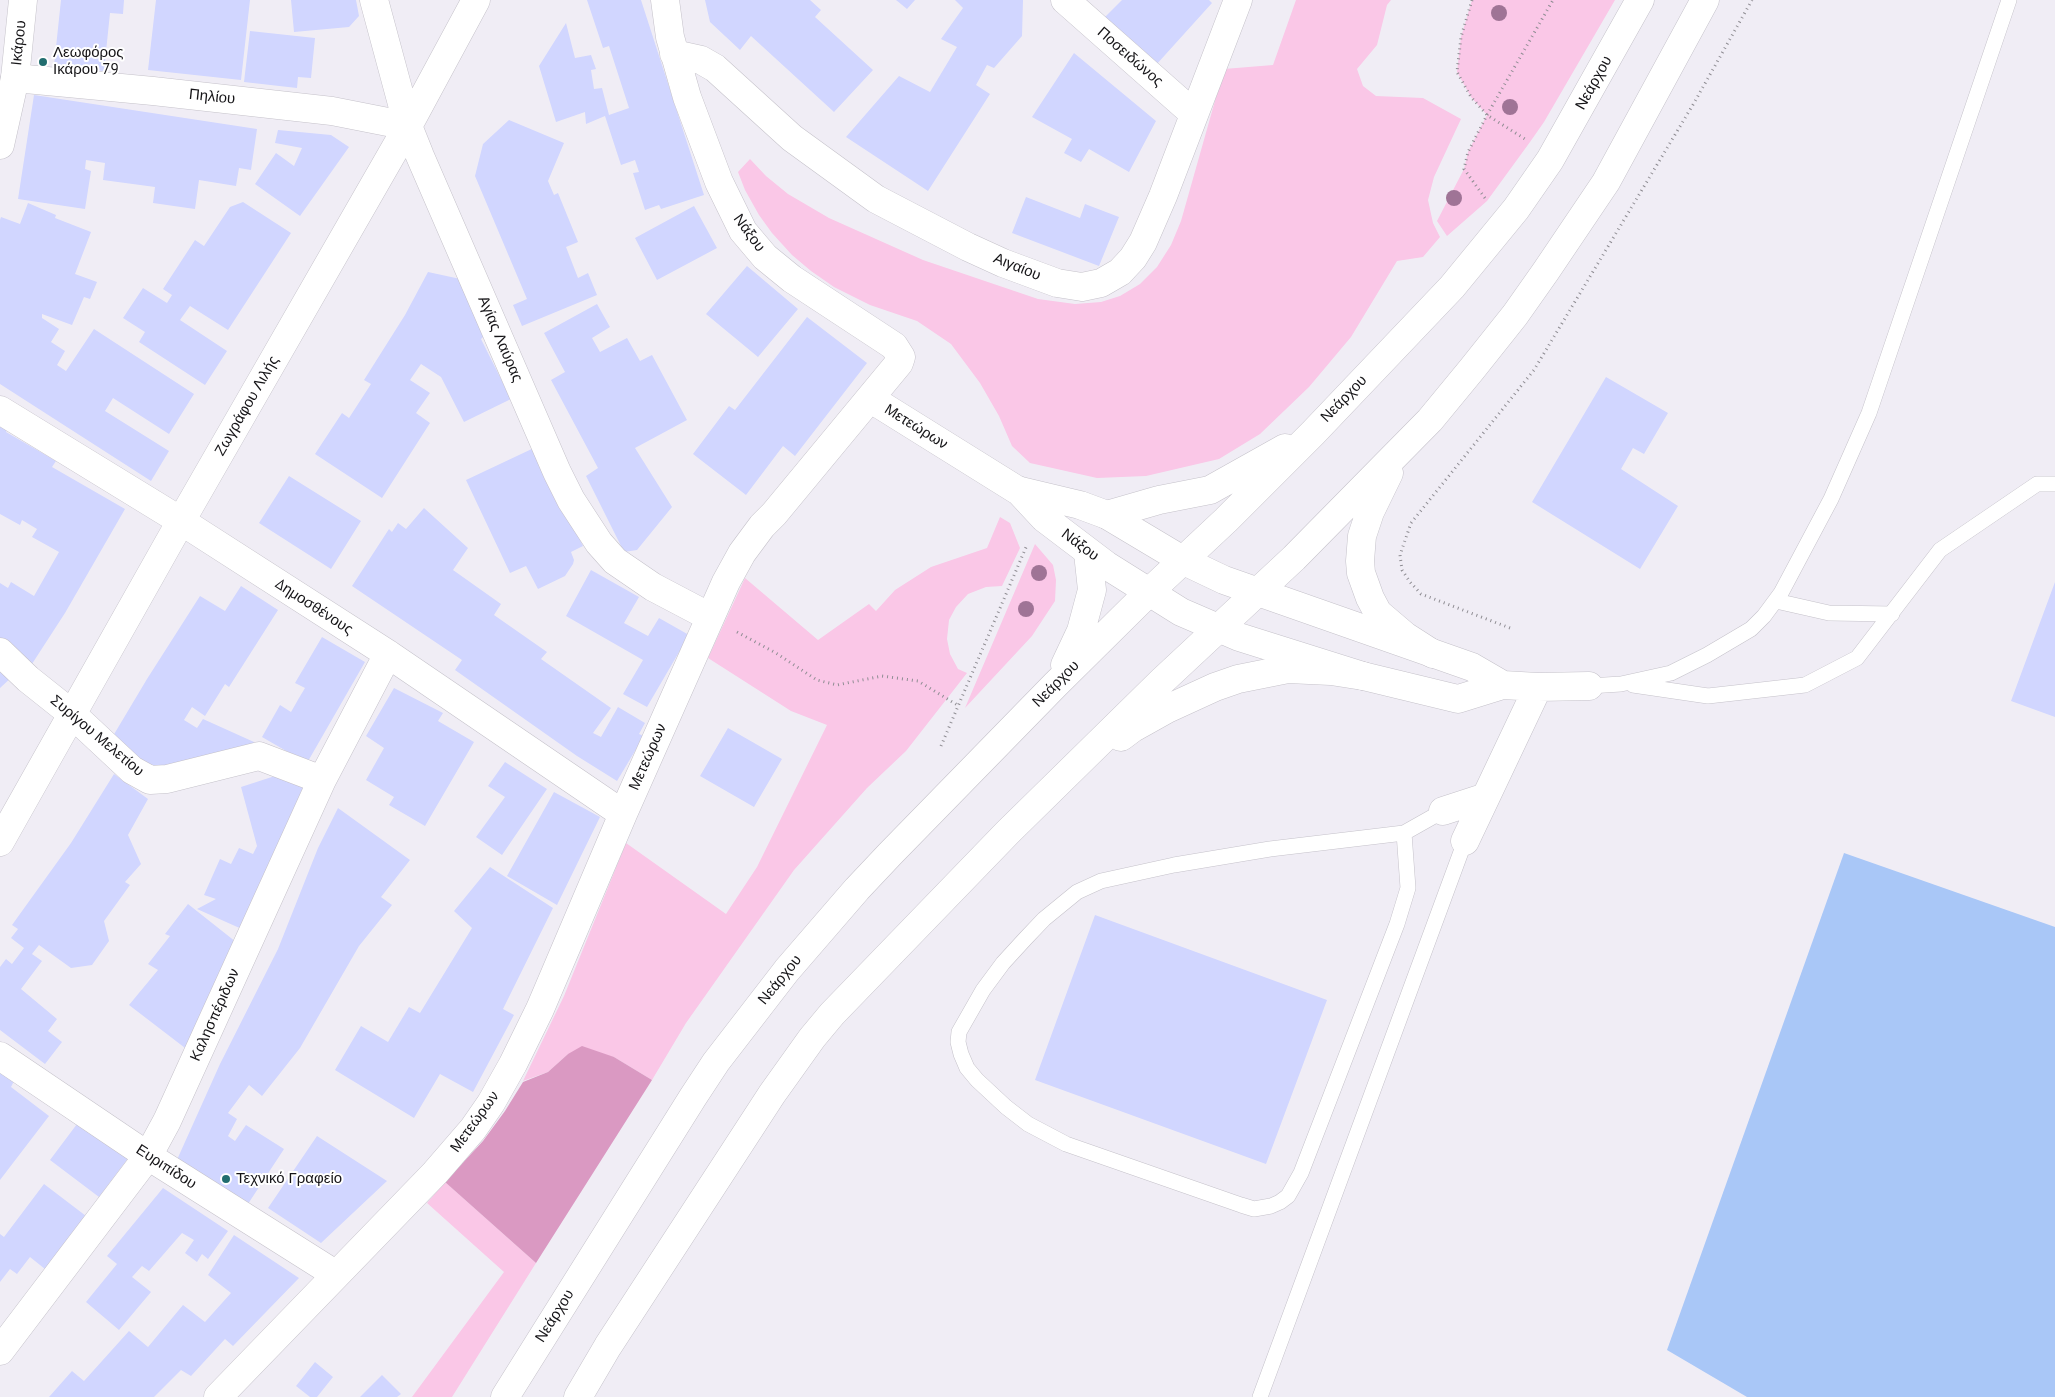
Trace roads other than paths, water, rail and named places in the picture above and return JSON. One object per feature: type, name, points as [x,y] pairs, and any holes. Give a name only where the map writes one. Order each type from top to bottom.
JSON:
[{"type":"street","name":"Ικάρου","points":[[0,145],[15,78],[23,0]]},
{"type":"street","name":"Αγίας Λαύρας","points":[[374,0],[408,126],[557,472],[571,500],[599,543],[615,561],[652,587],[710,617]]},
{"type":"street","name":"Ζωγράφου Λιλής","points":[[0,842],[8,806],[72,714],[180,521],[408,126],[476,0]]},
{"type":"street","name":"Νάξου","points":[[665,0],[674,54],[687,97],[732,211],[753,244],[792,279],[884,338],[898,350],[901,357],[899,364],[871,399]]},
{"type":"street","name":"Ποσειδώνος","points":[[1065,0],[1194,114]]},
{"type":"street","name":"Αιγαίου","points":[[674,54],[701,60],[715,68],[792,138],[876,200],[968,247],[1004,263],[1057,284],[1074,287],[1101,283],[1120,272],[1133,258],[1150,227],[1238,0]]},
{"type":"street","name":"Νεάρχου","points":[[505,1397],[693,1097],[716,1062],[762,1001],[856,889],[1055,685],[1313,433],[1452,287],[1516,209],[1569,128],[1640,0]]},
{"type":"street","points":[[1503,686],[1472,667],[1433,654],[1414,643],[1378,613],[1364,585],[1360,561],[1362,536],[1375,500],[1392,469],[1515,315],[1606,182],[1705,0]]},
{"type":"street","name":"Πηλίου","points":[[15,78],[332,111],[408,126]]},
{"type":"street","name":"Μετεώρων","points":[[218,1397],[455,1151],[492,1103],[514,1064],[540,1009],[623,814],[726,582],[751,539],[871,399],[1017,490],[1107,515],[1184,561],[1224,580],[1433,654]]},
{"type":"street","name":"Δημοσθένους","points":[[0,410],[180,521],[388,654],[623,814]]},
{"type":"street","points":[[578,1397],[608,1346],[772,1094],[812,1038],[874,969],[1055,786],[1162,681],[1257,593],[1430,420]]},
{"type":"street","points":[[1107,515],[1159,500],[1210,490],[1313,433]]},
{"type":"street","name":"Νάξου","points":[[1017,490],[1044,518],[1088,553],[1148,593],[1181,612],[1219,630],[1364,676]]},
{"type":"street","points":[[1055,685],[1081,631],[1092,590],[1088,553]]},
{"type":"street","name":"Συρίγου Μελετίου","points":[[0,652],[28,679],[72,714],[132,770],[150,780],[167,779],[259,756],[322,780]]},
{"type":"street","name":"Καλησπέριδων","points":[[0,1351],[148,1156],[171,1112],[322,780],[388,654]]},
{"type":"street","points":[[1055,786],[1133,728],[1191,698],[1238,679],[1288,669],[1332,671],[1364,676],[1458,699],[1503,686],[1589,686]]},
{"type":"street","points":[[1465,841],[1538,687]]},
{"type":"street","points":[[1443,812],[1486,797]]},
{"type":"street","name":"Ευριπίδου","points":[[0,1056],[148,1156],[335,1274]]},
{"type":"lane","points":[[1589,686],[1621,684],[1671,673],[1751,629],[1776,601],[1831,499],[1869,413],[2009,0]]},
{"type":"lane","points":[[1621,684],[1708,696],[1804,685],[1857,658],[1940,550],[2037,484],[2055,484]]},
{"type":"lane","points":[[1776,601],[1829,613],[1892,614]]},
{"type":"lane","points":[[1404,833],[1408,879],[1403,905],[1301,1173],[1288,1196],[1280,1202],[1263,1208],[1241,1205],[1066,1144],[1028,1124],[1006,1107],[967,1068],[960,1054],[959,1032],[975,1003],[1003,963],[1025,939],[1044,919],[1077,892],[1101,881],[1174,865],[1270,849],[1404,833],[1443,812]]},
{"type":"lane","points":[[1260,1397],[1465,841]]},
{"type":"water","points":[[1844,853],[2055,927],[2055,1397],[1747,1397],[1667,1350]]},
{"type":"place","name":"Λεωφόρος Ικάρου 79","points":[[43,62]]},
{"type":"place","name":"Τεχνικό Γραφείο","points":[[226,1179]]}]
